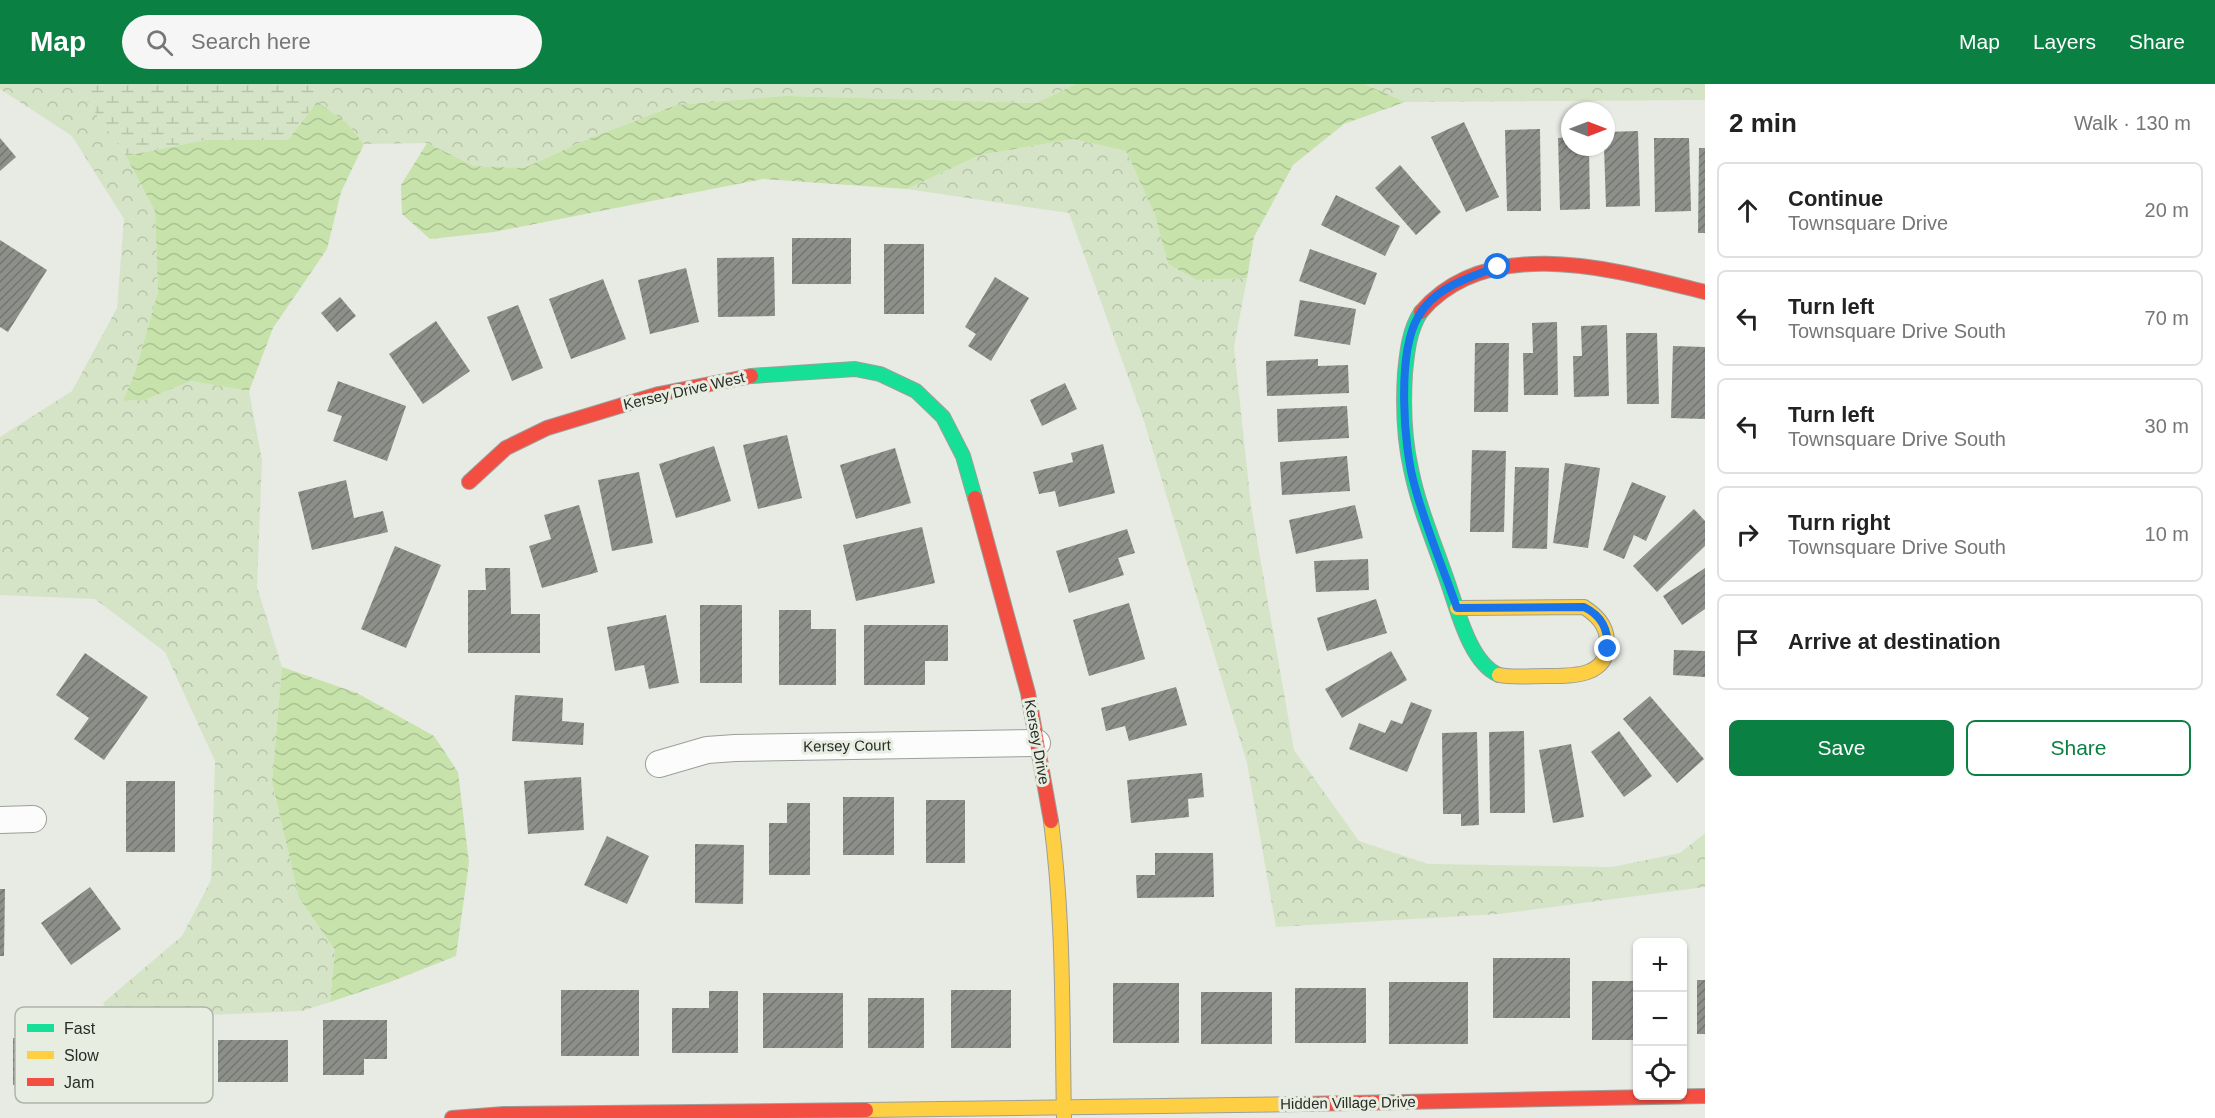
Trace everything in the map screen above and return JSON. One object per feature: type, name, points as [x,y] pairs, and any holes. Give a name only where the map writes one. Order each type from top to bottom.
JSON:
[{"type":"street","points":[[1457,608],[1584,607],[1594,612],[1604,622],[1608,636],[1608,649],[1594,669],[1586,674],[1575,676],[1504,676],[1492,672],[1475,652],[1457,608],[1414,486],[1408,454],[1405,374],[1410,343],[1418,316],[1438,294],[1467,277],[1498,267],[1532,264],[1575,265],[1617,271],[1705,292]]},
{"type":"street","name":"Kersey Drive West","points":[[469,482],[506,448],[547,428],[659,394],[723,380],[754,375],[855,369],[880,374],[916,391]]},
{"type":"street","name":"Kersey Drive","points":[[916,391],[943,417],[963,456],[1017,649],[1037,743],[1055,854],[1060,929],[1064,1113]]},
{"type":"street","name":"Kersey Court","points":[[659,764],[707,750],[735,748],[1037,743]]},
{"type":"street","points":[[0,819],[33,819]]},
{"type":"street","name":"Hidden Village Drive","points":[[452,1118],[504,1114],[1064,1113],[1705,1096]]},
{"type":"green space","points":[[0,84],[75,84],[126,156],[155,211],[158,292],[135,372],[123,401],[144,400],[191,381],[249,391],[262,460],[257,587],[282,667],[272,782],[299,898],[335,950],[330,1002],[302,1011],[213,1015],[213,1007],[105,1007],[103,1003],[182,936],[211,880],[215,761],[165,652],[95,599],[0,595],[0,437],[72,391],[117,308],[124,219],[72,136],[0,89]]},
{"type":"green space","points":[[75,84],[312,84],[317,102],[288,140],[205,140],[126,156]]},
{"type":"green space","points":[[312,84],[1076,84],[1036,103],[787,96],[586,140],[524,168],[474,166],[427,143],[364,144],[347,123],[317,102]]},
{"type":"green space","points":[[1364,84],[1705,84],[1705,100],[1405,102]]},
{"type":"green space","points":[[1073,139],[1126,151],[1155,215],[1168,264],[1197,280],[1247,278],[1234,347],[1251,506],[1294,750],[1359,841],[1428,864],[1612,867],[1680,853],[1705,833],[1705,887],[1499,914],[1276,927],[1247,763],[1144,421],[1069,213],[907,189],[980,155]]},
{"type":"water","points":[[1076,84],[1364,84],[1405,102],[1344,124],[1293,165],[1254,237],[1247,278],[1197,280],[1168,264],[1155,215],[1126,151],[1073,139],[980,155],[907,189],[763,179],[494,232],[430,239],[402,214],[401,185],[427,143],[474,166],[524,168],[586,140],[677,105],[787,96],[1036,103]]},
{"type":"water","points":[[317,102],[347,123],[364,144],[341,192],[327,249],[273,328],[249,391],[191,381],[144,400],[123,401],[135,372],[158,292],[155,211],[126,156],[205,140],[288,140]]},
{"type":"water","points":[[282,667],[357,693],[434,736],[458,772],[469,863],[456,956],[330,1002],[335,950],[299,898],[272,782]]},
{"type":"building","points":[[1464,122],[1499,197],[1466,212],[1431,137]]},
{"type":"building","points":[[1540,129],[1541,211],[1507,211],[1505,130]]},
{"type":"building","points":[[1638,131],[1640,206],[1606,207],[1604,156],[1615,156],[1615,132]]},
{"type":"building","points":[[0,138],[16,157],[0,171]]},
{"type":"building","points":[[1558,138],[1561,138],[1561,156],[1589,156],[1590,209],[1560,210]]},
{"type":"building","points":[[1654,138],[1689,138],[1691,211],[1655,212]]},
{"type":"building","points":[[1699,148],[1705,148],[1705,233],[1698,233]]},
{"type":"building","points":[[1400,165],[1441,212],[1416,235],[1375,188]]},
{"type":"building","points":[[1336,195],[1400,226],[1385,256],[1321,225]]},
{"type":"building","points":[[792,238],[851,238],[851,284],[792,284]]},
{"type":"building","points":[[0,240],[47,270],[8,332],[0,327]]},
{"type":"building","points":[[884,244],[924,244],[924,314],[884,314]]},
{"type":"building","points":[[1310,249],[1377,273],[1365,305],[1299,281]]},
{"type":"building","points":[[774,257],[775,316],[718,317],[717,258]]},
{"type":"building","points":[[686,268],[699,322],[650,334],[638,280]]},
{"type":"building","points":[[995,277],[1029,298],[991,361],[968,346],[976,334],[965,327]]},
{"type":"building","points":[[603,279],[626,339],[571,359],[549,299]]},
{"type":"building","points":[[340,297],[356,316],[337,332],[321,313]]},
{"type":"building","points":[[1300,300],[1356,309],[1350,345],[1294,336]]},
{"type":"building","points":[[518,305],[543,368],[512,381],[487,317]]},
{"type":"building","points":[[436,321],[470,371],[423,404],[389,354]]},
{"type":"building","points":[[1557,322],[1558,395],[1524,395],[1523,353],[1533,353],[1532,323]]},
{"type":"building","points":[[1607,325],[1609,396],[1574,397],[1573,356],[1582,356],[1581,326]]},
{"type":"building","points":[[1626,333],[1657,333],[1659,404],[1627,404]]},
{"type":"building","points":[[1475,343],[1509,343],[1508,412],[1474,412]]},
{"type":"building","points":[[1673,346],[1705,347],[1705,419],[1671,418]]},
{"type":"building","points":[[1318,359],[1318,366],[1348,365],[1349,393],[1267,396],[1266,361]]},
{"type":"building","points":[[338,381],[406,406],[387,461],[333,441],[342,416],[327,411]]},
{"type":"building","points":[[1065,383],[1077,409],[1042,426],[1030,400]]},
{"type":"building","points":[[1347,406],[1349,438],[1278,442],[1277,409]]},
{"type":"building","points":[[787,435],[802,498],[758,509],[743,445]]},
{"type":"building","points":[[1103,444],[1115,493],[1059,507],[1055,491],[1039,494],[1033,472],[1073,462],[1071,453]]},
{"type":"building","points":[[714,446],[731,501],[676,518],[659,464]]},
{"type":"building","points":[[895,448],[911,503],[856,519],[840,465]]},
{"type":"building","points":[[1472,450],[1506,451],[1504,532],[1470,532]]},
{"type":"building","points":[[1347,456],[1350,491],[1282,495],[1280,462]]},
{"type":"building","points":[[1565,463],[1600,468],[1588,548],[1553,543]]},
{"type":"building","points":[[1515,467],[1549,468],[1547,549],[1512,548]]},
{"type":"building","points":[[639,472],[653,543],[612,551],[598,480]]},
{"type":"building","points":[[346,480],[354,518],[383,511],[388,532],[312,550],[298,492]]},
{"type":"building","points":[[1632,482],[1666,496],[1646,541],[1634,535],[1624,559],[1603,550]]},
{"type":"building","points":[[579,505],[598,572],[542,588],[529,546],[551,539],[544,515]]},
{"type":"building","points":[[1355,505],[1363,538],[1296,554],[1289,520]]},
{"type":"building","points":[[1694,509],[1705,521],[1705,546],[1657,592],[1633,566]]},
{"type":"building","points":[[922,527],[935,583],[856,601],[843,545]]},
{"type":"building","points":[[1127,529],[1135,553],[1118,558],[1124,575],[1069,593],[1056,551]]},
{"type":"building","points":[[395,546],[441,565],[406,648],[361,629]]},
{"type":"building","points":[[1368,559],[1369,590],[1316,592],[1314,561]]},
{"type":"building","points":[[485,568],[510,568],[511,614],[540,614],[540,653],[468,653],[468,590],[486,590]]},
{"type":"building","points":[[1705,568],[1705,609],[1682,625],[1663,596]]},
{"type":"building","points":[[1376,599],[1387,633],[1327,651],[1317,618]]},
{"type":"building","points":[[1129,603],[1145,659],[1089,676],[1073,620]]},
{"type":"building","points":[[700,605],[742,605],[742,683],[700,683]]},
{"type":"building","points":[[779,610],[811,610],[811,629],[836,629],[836,685],[779,685]]},
{"type":"building","points":[[666,615],[679,683],[649,689],[644,665],[615,671],[607,627]]},
{"type":"building","points":[[864,625],[948,625],[948,661],[925,661],[925,685],[864,685]]},
{"type":"building","points":[[1674,650],[1705,651],[1705,677],[1673,675]]},
{"type":"building","points":[[1391,651],[1407,680],[1342,718],[1325,689]]},
{"type":"building","points":[[85,653],[148,697],[104,760],[74,739],[89,718],[56,695]]},
{"type":"building","points":[[1176,687],[1187,725],[1129,741],[1125,726],[1106,731],[1101,708]]},
{"type":"building","points":[[515,695],[563,698],[562,721],[584,723],[583,745],[512,741]]},
{"type":"building","points":[[1650,696],[1704,759],[1677,783],[1623,719]]},
{"type":"building","points":[[1411,702],[1432,710],[1407,772],[1349,749],[1359,723],[1385,733],[1391,720],[1402,724]]},
{"type":"building","points":[[1524,731],[1525,813],[1490,813],[1489,732]]},
{"type":"building","points":[[1619,731],[1652,776],[1624,797],[1591,752]]},
{"type":"building","points":[[1477,732],[1479,825],[1461,826],[1461,814],[1443,814],[1442,733]]},
{"type":"building","points":[[1571,744],[1584,817],[1553,823],[1539,750]]},
{"type":"building","points":[[1202,773],[1204,797],[1188,799],[1189,817],[1131,823],[1127,780]]},
{"type":"building","points":[[581,777],[584,830],[528,834],[524,781]]},
{"type":"building","points":[[126,781],[175,781],[175,852],[126,852]]},
{"type":"building","points":[[843,797],[894,797],[894,855],[843,855]]},
{"type":"building","points":[[926,800],[965,800],[965,863],[926,863]]},
{"type":"building","points":[[787,803],[810,803],[810,875],[769,875],[769,823],[787,823]]},
{"type":"building","points":[[607,836],[649,856],[627,904],[584,885]]},
{"type":"building","points":[[695,844],[744,845],[743,904],[695,903]]},
{"type":"building","points":[[1155,853],[1213,853],[1214,897],[1137,898],[1136,875],[1155,875]]},
{"type":"building","points":[[90,887],[121,929],[71,965],[41,923]]},
{"type":"building","points":[[0,889],[5,889],[4,956],[0,956]]},
{"type":"building","points":[[1493,958],[1570,958],[1570,1018],[1493,1018]]},
{"type":"building","points":[[1697,980],[1705,980],[1705,1034],[1697,1034]]},
{"type":"building","points":[[1592,981],[1633,981],[1633,1040],[1592,1040]]},
{"type":"building","points":[[1389,982],[1468,982],[1468,1044],[1389,1044]]},
{"type":"building","points":[[1113,983],[1179,983],[1179,1043],[1113,1043]]},
{"type":"building","points":[[1295,988],[1366,988],[1366,1043],[1295,1043]]},
{"type":"building","points":[[561,990],[639,990],[639,1056],[561,1056]]},
{"type":"building","points":[[951,990],[1011,990],[1011,1048],[951,1048]]},
{"type":"building","points":[[709,991],[738,991],[738,1053],[672,1053],[672,1008],[709,1008]]},
{"type":"building","points":[[1201,992],[1272,992],[1272,1044],[1201,1044]]},
{"type":"building","points":[[763,993],[843,993],[843,1048],[763,1048]]},
{"type":"building","points":[[868,998],[924,998],[924,1048],[868,1048]]},
{"type":"building","points":[[323,1020],[387,1020],[387,1059],[364,1059],[364,1075],[323,1075]]},
{"type":"building","points":[[13,1038],[15,1038],[15,1085],[13,1085]]},
{"type":"building","points":[[218,1040],[288,1040],[288,1082],[218,1082]]},
{"type":"traffic: fast","points":[[1421,312],[1411,334],[1404,397],[1407,445],[1414,484],[1461,623],[1473,649],[1481,660],[1499,675]]},
{"type":"traffic: fast","points":[[751,376],[855,369],[880,374],[916,391],[943,417],[963,456],[975,498]]},
{"type":"traffic: slow","points":[[1457,608],[1584,607],[1605,629],[1606,652],[1602,662],[1587,672],[1566,676],[1499,675]]},
{"type":"traffic: slow","points":[[1051,821],[1060,932],[1064,1118]]},
{"type":"traffic: slow","points":[[866,1110],[1302,1104]]},
{"type":"traffic: jam","points":[[1421,312],[1449,287],[1482,272],[1518,265],[1556,264],[1595,268],[1705,292]]},
{"type":"traffic: jam","points":[[469,482],[506,448],[547,428],[659,394],[751,376]]},
{"type":"traffic: jam","points":[[975,498],[1028,693],[1051,821]]},
{"type":"traffic: jam","points":[[1302,1104],[1705,1096]]},
{"type":"traffic: jam","points":[[452,1118],[504,1114],[866,1110]]},
{"type":"route","points":[[1498,267],[1467,277],[1438,294],[1418,316],[1410,343],[1405,374],[1408,454],[1414,486],[1457,608],[1584,607],[1594,612],[1604,622],[1608,636],[1608,649]]}]
